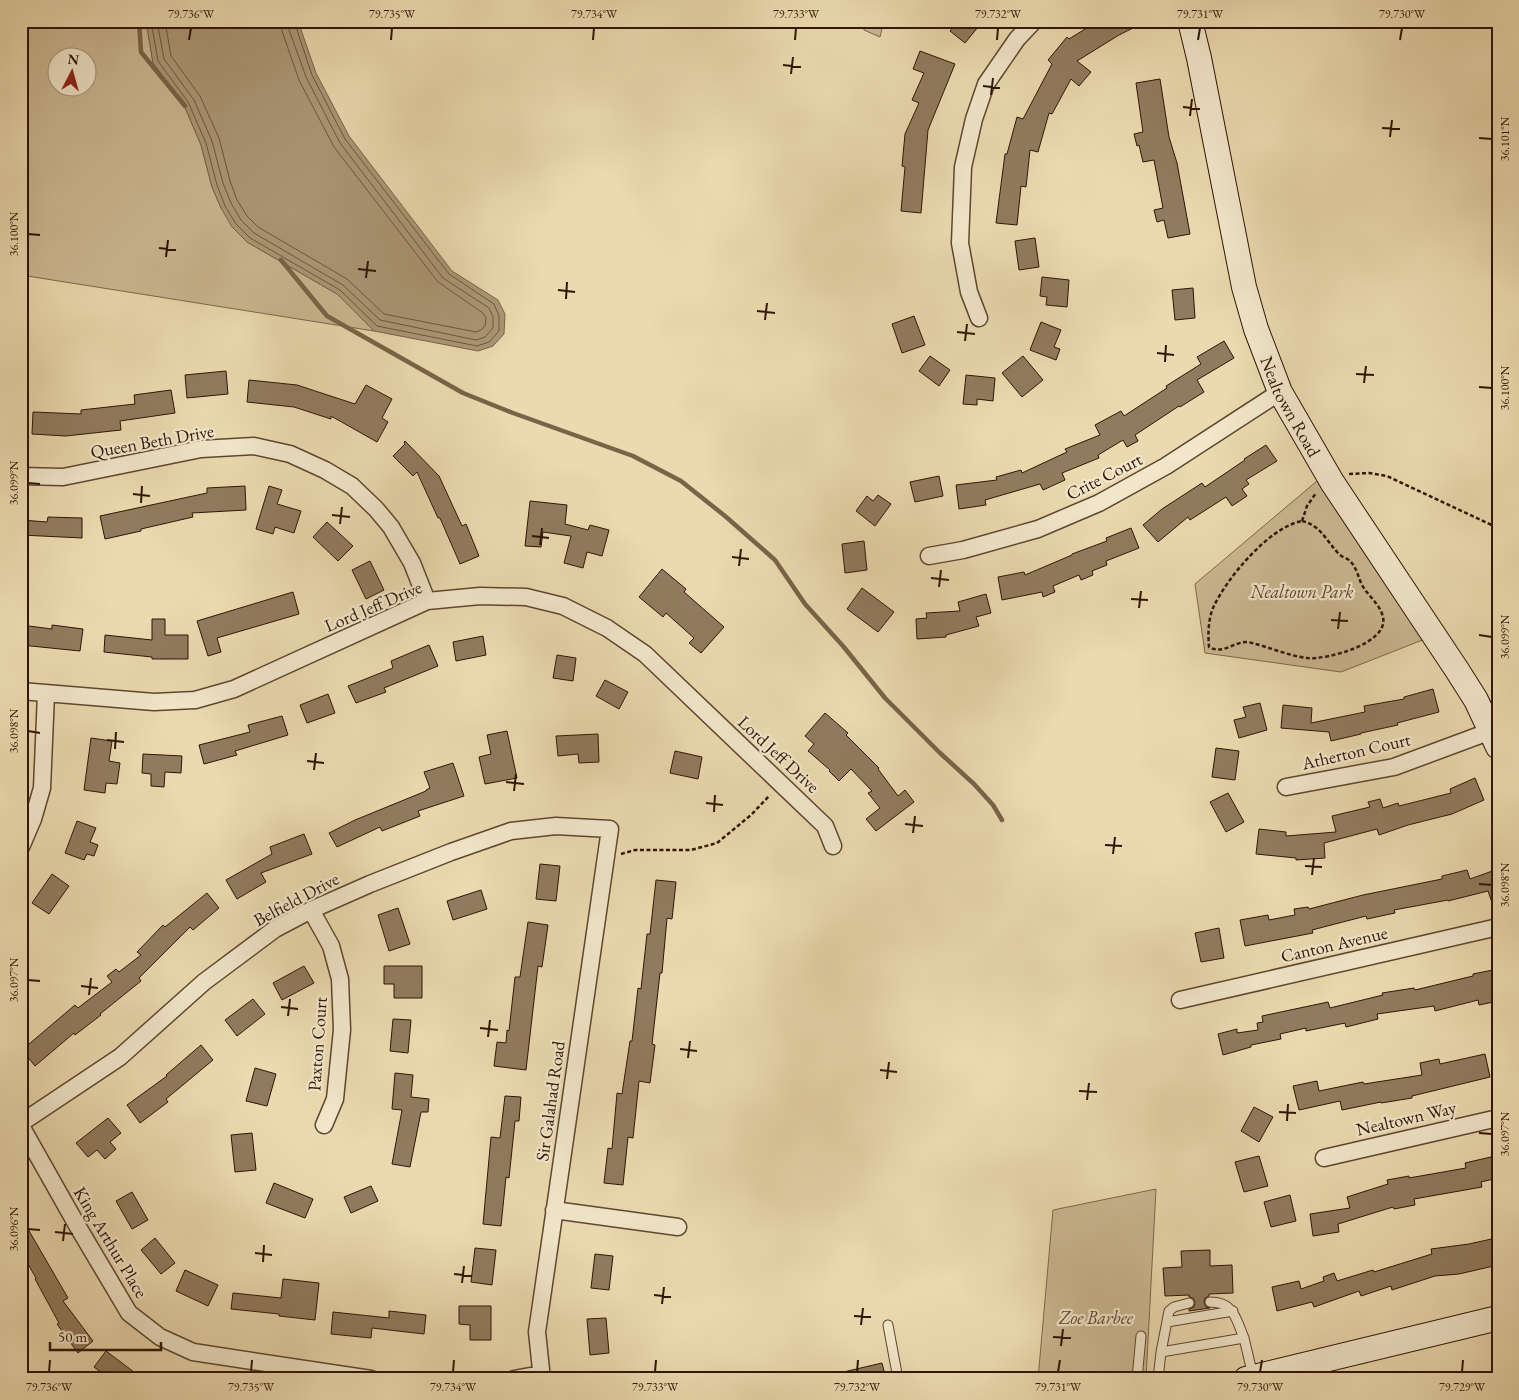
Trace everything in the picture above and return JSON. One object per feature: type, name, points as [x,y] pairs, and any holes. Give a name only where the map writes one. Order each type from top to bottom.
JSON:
[{"type":"street","points":[[979,318],[969,292],[960,244],[963,167],[974,119],[986,84],[1018,39],[1034,21]]},
{"type":"street","name":"Nealtown Road","points":[[1190,21],[1244,287],[1256,329],[1280,392],[1332,482],[1476,700],[1494,739]]},
{"type":"street","name":"Crite Court","points":[[929,556],[963,550],[1038,529],[1099,503],[1166,466],[1280,392]]},
{"type":"street","name":"Queen Beth Drive","points":[[21,476],[63,478],[201,449],[254,446],[290,454],[325,470],[352,486],[376,509],[391,527],[412,563],[427,601]]},
{"type":"street","name":"Lord Jeff Drive","points":[[21,691],[154,702],[195,700],[234,689],[427,601],[480,596],[526,597],[563,606],[607,628],[645,654],[825,826],[833,846]]},
{"type":"street","points":[[21,847],[34,819],[42,788],[46,694]]},
{"type":"street","name":"Atherton Court","points":[[1286,787],[1394,767],[1494,739]]},
{"type":"street","name":"Belfield Drive","points":[[21,1125],[120,1058],[204,982],[275,929],[311,910],[406,870],[510,831],[556,826],[610,829]]},
{"type":"street","name":"Sir Galahad Road","points":[[542,1376],[537,1332],[610,829]]},
{"type":"street","name":"Paxton Court","points":[[311,910],[331,946],[340,979],[342,1030],[335,1099],[324,1125]]},
{"type":"street","name":"Canton Avenue","points":[[1180,1000],[1498,927]]},
{"type":"street","name":"Nealtown Way","points":[[1324,1158],[1498,1118]]},
{"type":"street","name":"King Arthur Place","points":[[21,1125],[129,1313],[160,1338],[193,1352],[371,1379]]},
{"type":"street","points":[[554,1210],[678,1227]]},
{"type":"street","points":[[1250,1378],[1498,1318]]},
{"type":"street","points":[[514,1379],[542,1376]]},
{"type":"lane","points":[[1210,1302],[1220,1302],[1233,1311],[1244,1338],[1250,1378]]},
{"type":"lane","points":[[1158,1379],[1169,1311],[1174,1307],[1189,1303]]},
{"type":"lane","points":[[1167,1322],[1233,1311]]},
{"type":"lane","points":[[888,1324],[898,1379]]},
{"type":"lane","points":[[1137,1379],[1141,1336]]},
{"type":"lane","points":[[1161,1352],[1244,1338]]},
{"type":"path","points":[[1302,521],[1307,506],[1314,494],[1332,482],[1352,473],[1369,473],[1387,476],[1498,528]]},
{"type":"path","points":[[1302,521],[1310,523],[1320,530],[1339,555],[1350,561],[1357,570],[1363,586],[1380,609],[1384,618],[1383,626],[1373,638],[1355,649],[1320,659],[1305,658],[1245,641],[1223,649],[1208,647],[1212,609],[1236,570],[1257,549],[1285,527],[1302,521]]},
{"type":"path","points":[[605,859],[635,850],[691,850],[717,843],[751,815],[781,784]]},
{"type":"green space","points":[[21,21],[146,21],[153,63],[184,105],[201,145],[212,187],[221,208],[247,242],[337,294],[374,331],[21,275]]},
{"type":"green space","points":[[862,21],[884,21],[880,37],[864,30]]},
{"type":"green space","name":"Nealtown Park","points":[[1317,481],[1425,639],[1341,672],[1205,653],[1195,584]]},
{"type":"green space","name":"Zoe Barbee","points":[[1156,1189],[1146,1379],[1038,1379],[1053,1210]]},
{"type":"water","points":[[146,21],[298,21],[316,73],[349,136],[452,271],[498,300],[505,314],[504,334],[493,346],[478,351],[374,331],[337,294],[247,242],[232,227],[221,208],[212,187],[201,145],[184,105],[153,63]]},
{"type":"building","points":[[958,21],[983,21],[965,43],[950,31]]},
{"type":"building","points":[[1098,21],[1147,21],[1119,35],[1077,61],[1091,72],[1079,86],[1071,79],[1052,114],[1049,113],[1038,152],[1030,150],[1026,187],[1021,186],[1017,225],[996,223],[1005,154],[1007,154],[1017,117],[1023,119],[1052,64],[1048,60],[1067,37],[1069,39]]},
{"type":"building","points":[[920,51],[955,64],[928,130],[921,213],[901,211],[905,167],[902,166],[905,134],[919,103],[912,100],[924,73],[913,69]]},
{"type":"building","points":[[1160,79],[1169,137],[1177,163],[1190,234],[1168,238],[1164,220],[1157,222],[1154,210],[1163,208],[1154,160],[1143,162],[1134,134],[1143,132],[1136,83]]},
{"type":"building","points":[[1035,238],[1039,267],[1019,270],[1015,241]]},
{"type":"building","points":[[1042,277],[1069,280],[1067,307],[1046,305],[1047,297],[1040,296]]},
{"type":"building","points":[[1193,288],[1195,318],[1175,320],[1172,290]]},
{"type":"building","points":[[914,316],[925,345],[902,353],[892,324]]},
{"type":"building","points":[[1041,322],[1061,330],[1054,347],[1060,349],[1056,360],[1030,350]]},
{"type":"building","points":[[1224,341],[1234,358],[1197,380],[1204,392],[1135,435],[1138,441],[1127,447],[1123,440],[1098,455],[1099,458],[1062,473],[1065,480],[1043,490],[1040,484],[985,500],[986,505],[959,509],[956,485],[997,480],[996,477],[1021,470],[1022,473],[1067,452],[1065,449],[1100,435],[1095,425],[1121,411],[1124,416],[1167,388],[1166,386],[1201,364],[1197,357]]},
{"type":"building","points":[[930,356],[950,370],[939,386],[919,371]]},
{"type":"building","points":[[1023,356],[1043,380],[1022,397],[1002,373]]},
{"type":"building","points":[[226,371],[228,394],[187,398],[185,375]]},
{"type":"building","points":[[966,375],[995,378],[993,401],[977,399],[977,405],[963,404]]},
{"type":"building","points":[[249,380],[297,385],[355,404],[366,385],[392,399],[382,418],[388,422],[377,442],[331,416],[331,419],[294,407],[247,402]]},
{"type":"building","points":[[171,390],[175,413],[120,421],[121,430],[66,436],[32,434],[33,412],[81,414],[81,410],[135,404],[134,395]]},
{"type":"building","points":[[405,441],[439,476],[462,526],[466,524],[479,556],[460,564],[417,472],[413,476],[393,456],[405,444]]},
{"type":"building","points":[[1266,445],[1277,461],[1246,480],[1249,484],[1242,489],[1247,496],[1232,506],[1226,497],[1190,520],[1188,517],[1158,542],[1143,525],[1162,509],[1202,483],[1205,487]]},
{"type":"building","points":[[939,476],[943,496],[915,502],[910,482]]},
{"type":"building","points":[[245,486],[246,510],[192,513],[193,517],[105,539],[100,516],[207,493],[207,488]]},
{"type":"building","points":[[269,486],[282,490],[277,504],[301,511],[294,533],[275,527],[273,534],[256,529]]},
{"type":"building","points":[[878,495],[891,504],[875,526],[856,511],[867,496],[873,501]]},
{"type":"building","points":[[530,501],[567,505],[565,524],[588,530],[590,525],[609,530],[602,556],[587,552],[583,568],[564,563],[571,536],[543,532],[541,547],[525,546]]},
{"type":"building","points":[[48,517],[82,518],[82,538],[21,535],[21,520],[47,522]]},
{"type":"building","points":[[327,522],[353,546],[338,561],[313,537]]},
{"type":"building","points":[[1131,528],[1139,548],[1106,561],[1107,565],[1092,571],[1093,575],[1081,580],[1079,575],[1053,586],[1055,592],[1043,597],[1042,592],[1002,600],[998,577],[1024,572],[1025,575],[1107,541],[1106,538]]},
{"type":"building","points":[[864,541],[867,570],[845,573],[842,544]]},
{"type":"building","points":[[370,561],[384,590],[366,599],[352,570]]},
{"type":"building","points":[[662,569],[686,589],[684,592],[724,627],[701,653],[689,643],[694,638],[666,613],[663,617],[639,597]]},
{"type":"building","points":[[862,588],[894,612],[878,632],[847,609]]},
{"type":"building","points":[[293,592],[299,614],[217,638],[221,652],[208,656],[197,621]]},
{"type":"building","points":[[986,594],[991,613],[976,617],[979,626],[946,635],[946,637],[917,639],[916,619],[927,618],[926,613],[960,611],[958,602]]},
{"type":"building","points":[[152,619],[165,619],[165,635],[188,635],[188,659],[152,659],[152,657],[104,652],[105,635],[152,640]]},
{"type":"building","points":[[21,625],[52,629],[52,625],[83,629],[80,651],[21,645]]},
{"type":"building","points":[[483,636],[486,655],[456,661],[453,642]]},
{"type":"building","points":[[429,645],[438,666],[384,688],[386,692],[356,703],[348,686],[393,668],[391,661]]},
{"type":"building","points":[[557,655],[576,658],[573,681],[553,678]]},
{"type":"building","points":[[605,680],[628,692],[619,709],[596,696]]},
{"type":"building","points":[[1433,689],[1439,712],[1397,723],[1398,725],[1331,741],[1329,732],[1281,728],[1283,705],[1312,708],[1311,723],[1365,712],[1364,706],[1404,699],[1404,697]]},
{"type":"building","points":[[328,694],[335,713],[307,723],[300,705]]},
{"type":"building","points":[[1260,703],[1267,730],[1239,738],[1234,720],[1246,717],[1243,707]]},
{"type":"building","points":[[825,713],[848,733],[846,735],[879,768],[898,796],[905,790],[914,802],[876,831],[866,819],[880,808],[868,793],[872,791],[851,769],[839,781],[830,770],[808,751],[814,744],[805,736]]},
{"type":"building","points":[[282,716],[288,735],[235,751],[237,755],[204,764],[199,745],[250,732],[248,725]]},
{"type":"building","points":[[507,731],[517,778],[485,784],[479,757],[491,754],[487,735]]},
{"type":"building","points":[[598,734],[599,762],[579,763],[578,754],[558,756],[556,736]]},
{"type":"building","points":[[91,738],[112,741],[109,761],[120,763],[117,784],[106,783],[105,793],[84,790]]},
{"type":"building","points":[[1216,748],[1239,751],[1235,780],[1212,777]]},
{"type":"building","points":[[675,751],[702,757],[698,779],[670,773]]},
{"type":"building","points":[[143,754],[182,756],[181,773],[165,772],[164,787],[151,786],[151,774],[142,773]]},
{"type":"building","points":[[453,763],[464,796],[418,811],[420,816],[382,831],[380,827],[337,847],[329,833],[355,820],[426,791],[430,788],[424,772]]},
{"type":"building","points":[[1475,778],[1484,800],[1452,814],[1408,825],[1379,835],[1377,829],[1324,843],[1325,858],[1296,860],[1296,858],[1256,854],[1259,829],[1286,832],[1286,836],[1336,832],[1332,816],[1370,807],[1368,802],[1380,799],[1383,808],[1398,803],[1399,806],[1451,793],[1450,789]]},
{"type":"building","points":[[1228,793],[1244,822],[1226,832],[1210,802]]},
{"type":"building","points":[[77,821],[96,828],[90,842],[98,845],[94,856],[87,854],[84,860],[65,853]]},
{"type":"building","points":[[304,834],[312,854],[261,873],[266,882],[237,899],[226,880],[272,854],[270,847]]},
{"type":"building","points":[[540,864],[560,866],[556,901],[536,899]]},
{"type":"building","points":[[1498,869],[1498,913],[1496,914],[1488,891],[1448,901],[1394,910],[1395,913],[1367,919],[1366,916],[1312,930],[1313,933],[1245,946],[1240,920],[1268,915],[1269,920],[1295,915],[1294,909],[1308,907],[1309,909],[1363,895],[1442,879],[1442,876],[1467,870],[1470,879]]},
{"type":"building","points":[[52,874],[69,886],[49,914],[32,903]]},
{"type":"building","points":[[656,880],[676,882],[672,919],[667,918],[662,973],[660,973],[652,1044],[655,1045],[650,1083],[639,1081],[633,1138],[628,1137],[623,1185],[604,1183],[608,1148],[612,1149],[617,1093],[622,1094],[630,1041],[632,1041],[638,988],[641,989],[647,934],[650,934]]},
{"type":"building","points":[[481,890],[487,909],[453,920],[447,901]]},
{"type":"building","points":[[207,893],[219,908],[193,930],[190,927],[139,978],[141,981],[101,1015],[75,1035],[74,1033],[35,1066],[22,1050],[75,1005],[78,1008],[112,982],[107,976],[116,969],[119,972],[141,955],[137,952],[163,925],[165,927]]},
{"type":"building","points":[[398,908],[410,944],[389,951],[378,915]]},
{"type":"building","points":[[528,922],[548,925],[542,967],[538,966],[526,1070],[494,1066],[497,1042],[506,1043],[507,1030],[509,1031],[515,977],[520,977]]},
{"type":"building","points":[[1219,928],[1224,958],[1201,962],[1195,933]]},
{"type":"building","points":[[304,966],[314,983],[282,1000],[273,983]]},
{"type":"building","points":[[384,966],[422,966],[422,998],[394,998],[394,984],[384,984]]},
{"type":"building","points":[[1498,969],[1498,1001],[1479,1005],[1478,1000],[1435,1011],[1434,1006],[1377,1014],[1378,1019],[1346,1027],[1345,1023],[1306,1031],[1306,1028],[1280,1034],[1281,1039],[1251,1045],[1251,1047],[1223,1055],[1218,1034],[1237,1029],[1237,1033],[1258,1030],[1257,1023],[1263,1022],[1262,1016],[1328,1002],[1330,1008],[1383,995],[1382,993],[1414,988],[1415,990]]},
{"type":"building","points":[[253,999],[265,1014],[237,1036],[225,1020]]},
{"type":"building","points":[[393,1019],[411,1020],[408,1053],[390,1051]]},
{"type":"building","points":[[201,1045],[213,1060],[166,1099],[168,1102],[140,1123],[127,1105],[167,1076]]},
{"type":"building","points":[[1485,1054],[1490,1077],[1412,1096],[1412,1098],[1342,1110],[1340,1101],[1299,1110],[1293,1086],[1317,1081],[1319,1091],[1363,1082],[1364,1084],[1422,1075],[1420,1063],[1439,1059],[1440,1064]]},
{"type":"building","points":[[255,1068],[276,1074],[267,1106],[246,1101]]},
{"type":"building","points":[[395,1073],[413,1075],[411,1097],[429,1099],[428,1112],[421,1112],[410,1167],[392,1164],[402,1110],[392,1109]]},
{"type":"building","points":[[505,1096],[521,1097],[519,1121],[515,1121],[509,1178],[506,1177],[501,1226],[483,1224],[491,1137],[500,1138]]},
{"type":"building","points":[[1254,1107],[1273,1117],[1259,1142],[1241,1131]]},
{"type":"building","points":[[108,1118],[121,1133],[110,1142],[116,1149],[105,1159],[97,1150],[88,1157],[76,1143]]},
{"type":"building","points":[[252,1133],[256,1170],[235,1172],[231,1135]]},
{"type":"building","points":[[1259,1156],[1268,1186],[1244,1192],[1235,1162]]},
{"type":"building","points":[[1495,1156],[1498,1166],[1498,1178],[1481,1182],[1482,1187],[1414,1199],[1415,1205],[1394,1209],[1393,1207],[1338,1224],[1339,1232],[1313,1236],[1310,1214],[1350,1208],[1347,1197],[1388,1184],[1387,1180],[1466,1168],[1465,1163]]},
{"type":"building","points":[[274,1183],[313,1199],[305,1218],[266,1203]]},
{"type":"building","points":[[371,1186],[378,1201],[351,1213],[344,1197]]},
{"type":"building","points":[[132,1192],[148,1220],[132,1229],[116,1201]]},
{"type":"building","points":[[1290,1195],[1296,1221],[1271,1227],[1264,1202]]},
{"type":"building","points":[[21,1217],[68,1298],[63,1301],[93,1341],[78,1353],[57,1324],[59,1323],[21,1252]]},
{"type":"building","points":[[155,1238],[175,1263],[161,1274],[141,1250]]},
{"type":"building","points":[[1496,1238],[1498,1265],[1459,1274],[1435,1276],[1392,1290],[1391,1286],[1361,1296],[1359,1291],[1314,1307],[1312,1302],[1277,1311],[1272,1287],[1299,1281],[1301,1289],[1324,1281],[1323,1277],[1334,1273],[1337,1281],[1432,1254],[1431,1249]]},
{"type":"building","points":[[475,1248],[496,1250],[492,1285],[471,1282]]},
{"type":"building","points":[[1210,1250],[1210,1266],[1232,1265],[1233,1293],[1209,1294],[1204,1302],[1206,1307],[1210,1308],[1189,1311],[1189,1309],[1194,1307],[1195,1302],[1189,1295],[1165,1296],[1163,1268],[1182,1267],[1181,1251]]},
{"type":"building","points":[[595,1254],[613,1256],[609,1290],[591,1288]]},
{"type":"building","points":[[185,1270],[218,1285],[208,1306],[176,1291]]},
{"type":"building","points":[[283,1279],[319,1283],[315,1320],[231,1309],[233,1293],[281,1298]]},
{"type":"building","points":[[459,1306],[491,1306],[491,1340],[470,1340],[470,1325],[459,1324]]},
{"type":"building","points":[[389,1311],[426,1315],[424,1334],[372,1328],[371,1338],[331,1334],[333,1312],[389,1318]]},
{"type":"building","points":[[606,1318],[609,1353],[590,1355],[587,1319]]},
{"type":"building","points":[[106,1351],[134,1372],[129,1379],[110,1379],[94,1367]]},
{"type":"building","points":[[882,1363],[886,1379],[835,1379],[835,1374]]},
{"type":"waterway","points":[[139,21],[141,52],[185,106]]},
{"type":"waterway","points":[[281,260],[327,316],[463,393],[633,456],[681,481],[725,516],[775,560],[805,604],[843,646],[885,698],[974,784],[993,805],[1002,820]]}]
